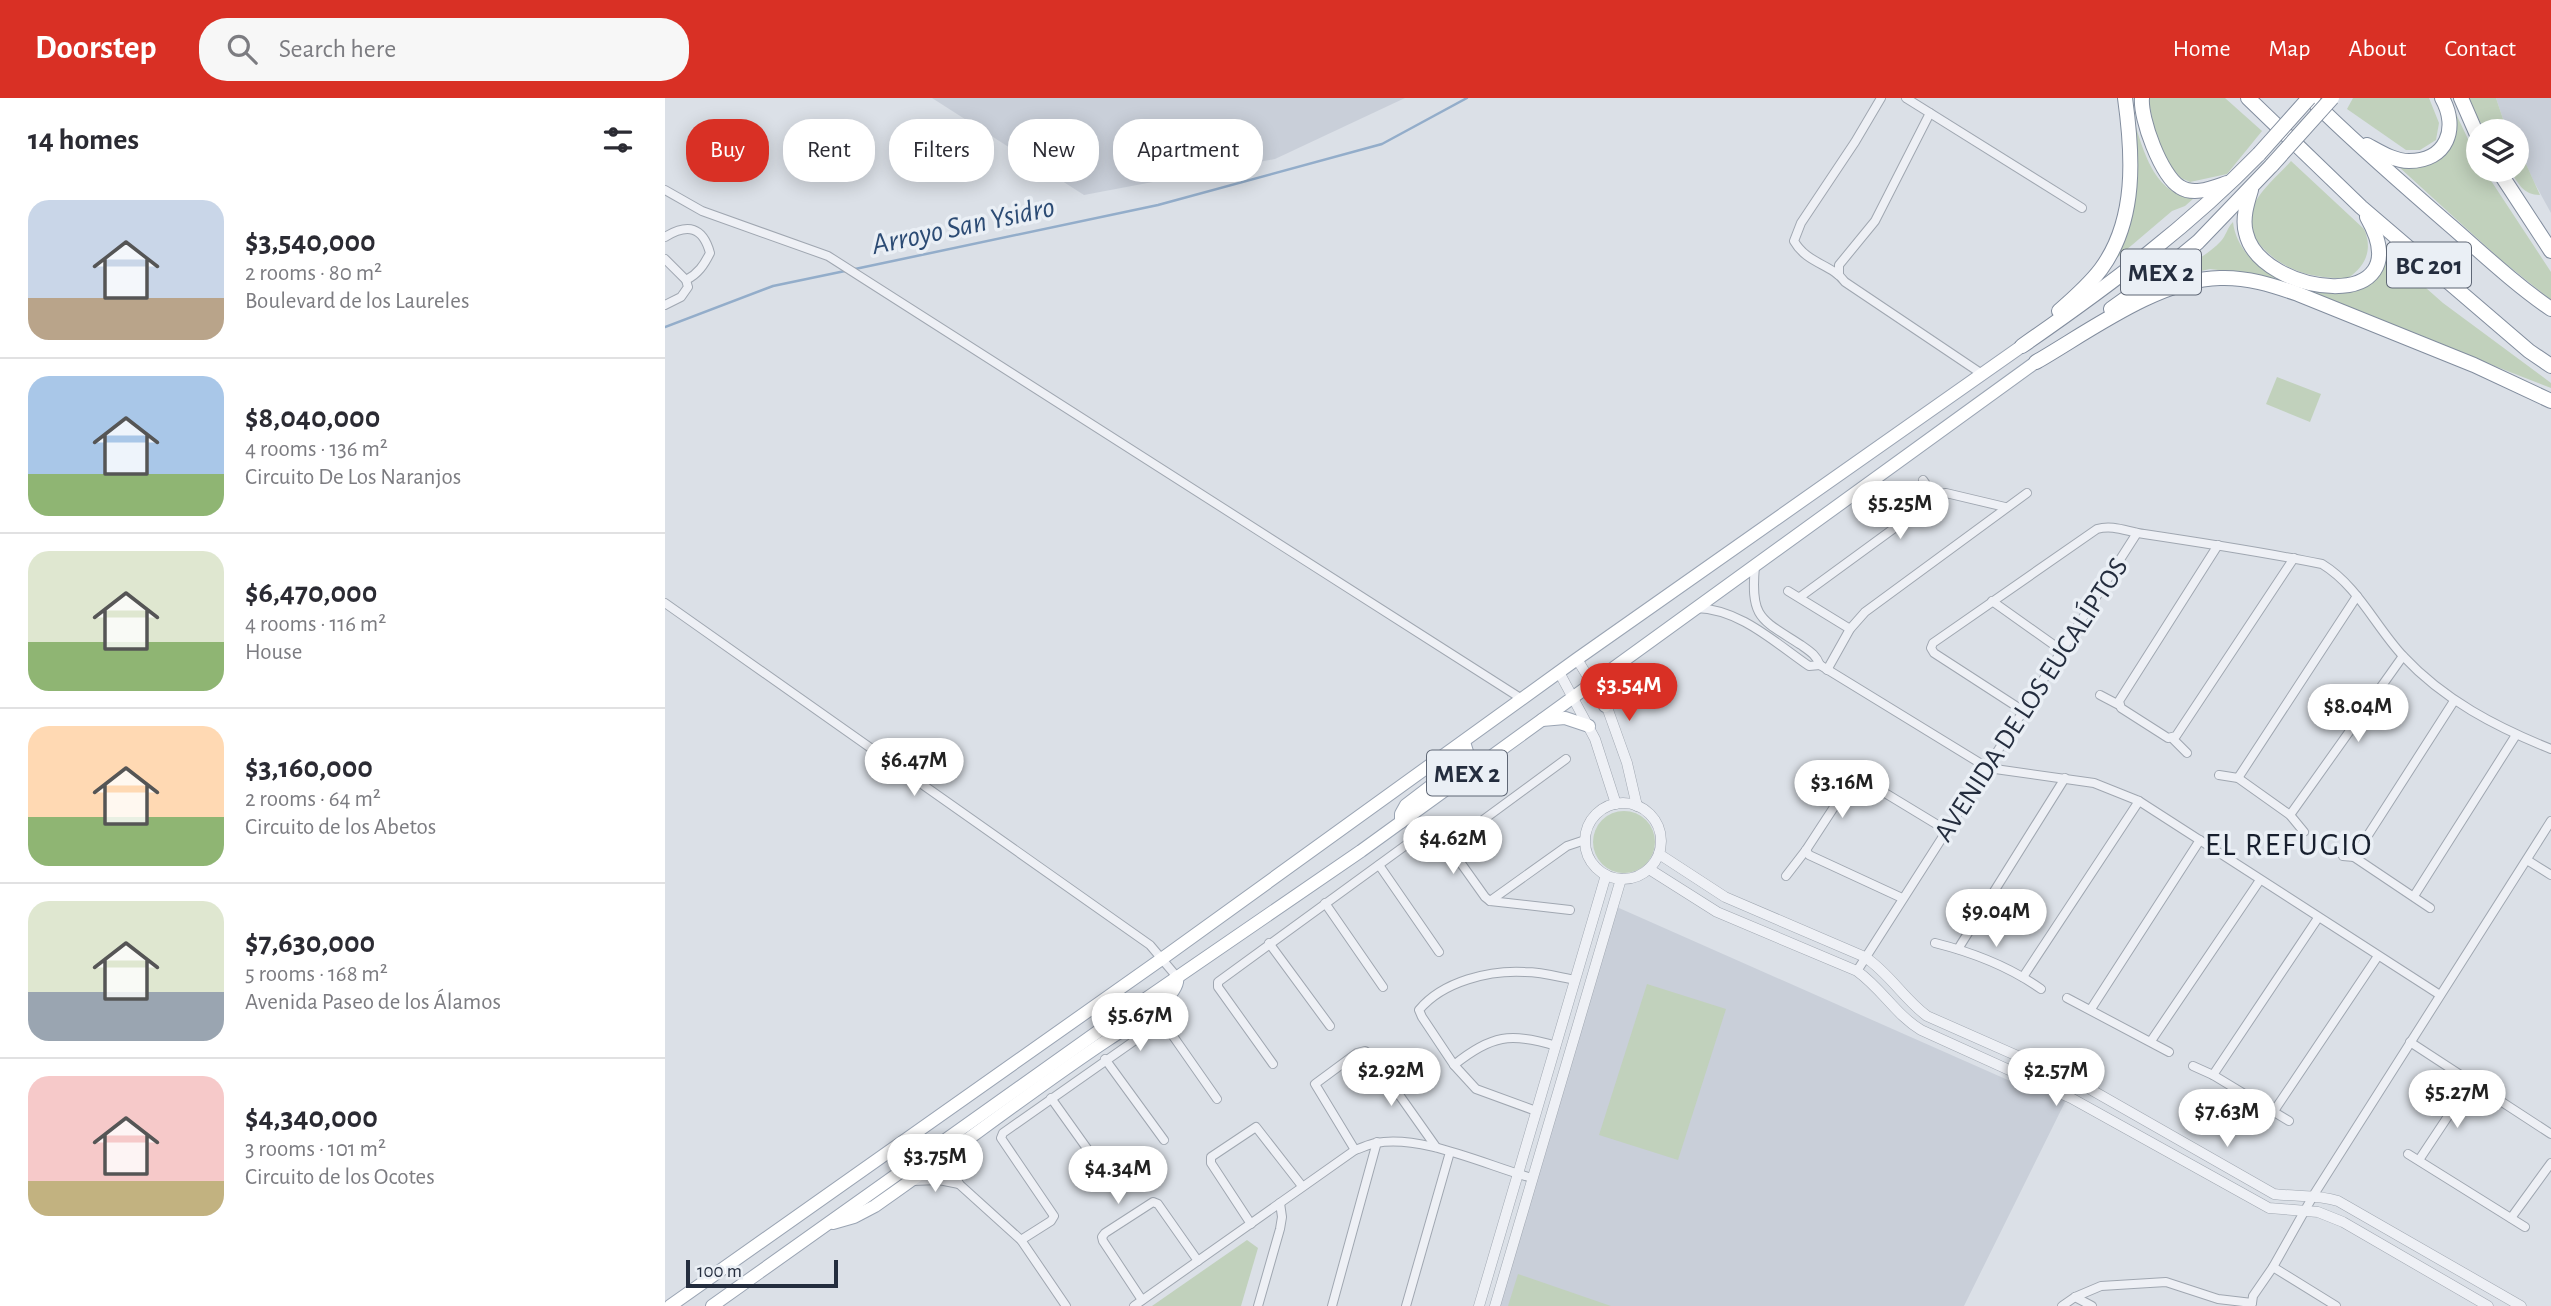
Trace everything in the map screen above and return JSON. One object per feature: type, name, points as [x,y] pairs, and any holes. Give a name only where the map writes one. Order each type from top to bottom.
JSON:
[{"type":"highway","points":[[2022,346],[2086,287],[2111,253],[2125,217],[2131,176],[2125,98]]},
{"type":"highway","points":[[2142,98],[2144,117],[2155,150],[2171,180],[2179,187],[2199,191],[2232,182]]},
{"type":"highway","name":"BC 201","points":[[2248,98],[2361,207],[2529,351],[2551,366]]},
{"type":"highway","name":"MEX 2","points":[[2022,346],[2139,263],[2232,182],[2310,98]]},
{"type":"highway","name":"BC 201","points":[[2310,98],[2344,133],[2530,295],[2551,310]]},
{"type":"highway","name":"MEX 2","points":[[2036,362],[2198,242],[2332,98]]},
{"type":"highway","points":[[2344,133],[2396,159],[2417,160],[2438,151],[2450,134],[2449,114],[2442,98]]},
{"type":"highway","points":[[2461,98],[2470,119]]},
{"type":"highway","points":[[2506,182],[2551,251]]},
{"type":"highway","points":[[2252,186],[2245,213],[2245,225],[2246,234],[2256,253],[2275,269],[2288,275],[2330,287],[2355,284],[2377,265],[2381,248],[2361,207]]},
{"type":"highway","points":[[2036,362],[2167,288],[2199,280],[2241,279],[2273,285],[2298,294],[2474,365],[2551,401]]},
{"type":"main road","name":"MEX 2","points":[[670,1306],[1163,958],[1577,659],[2022,346]]},
{"type":"main road","name":"MEX 2","points":[[712,1306],[1401,822],[2036,362]]},
{"type":"main road","points":[[1605,706],[1605,683],[1616,665]]},
{"type":"main road","points":[[1538,721],[1565,718],[1588,726]]},
{"type":"main road","points":[[1401,822],[1401,814],[1406,805],[1465,760],[1468,755],[1464,742]]},
{"type":"main road","points":[[826,1224],[863,1213],[911,1181],[1103,1042],[1162,1004],[1175,989],[1177,977]]},
{"type":"street","points":[[1881,98],[1801,223],[1794,241],[1800,252],[1839,275],[1845,282],[1982,373]]},
{"type":"street","points":[[1906,98],[2082,208]]},
{"type":"street","points":[[1839,275],[1839,265],[1875,222],[1930,113]]},
{"type":"street","points":[[665,190],[702,212],[828,256],[1522,699]]},
{"type":"street","points":[[665,237],[682,229],[691,229],[700,233],[706,241],[710,253],[695,276],[687,280]]},
{"type":"street","points":[[665,259],[687,280],[688,287],[681,297],[665,304]]},
{"type":"street","points":[[1923,480],[1935,497]]},
{"type":"street","points":[[1800,597],[1935,497],[1946,493],[2005,508]]},
{"type":"street","points":[[1823,667],[1865,612],[2027,493]]},
{"type":"street","points":[[2022,710],[1934,653],[1931,648],[1933,642],[2097,529],[2106,526],[2322,564],[2335,573],[2357,596],[2403,656],[2454,701],[2516,735],[2551,749]]},
{"type":"street","name":"AVENIDA DE LOS EUCALÍPTOS","points":[[1857,971],[2137,533]]},
{"type":"street","points":[[2119,705],[2119,701],[2218,545]]},
{"type":"street","points":[[2172,738],[2294,558]]},
{"type":"street","points":[[1755,566],[1753,587],[1757,610],[1763,620],[1816,655],[1823,667]]},
{"type":"street","points":[[1788,591],[1850,629]]},
{"type":"street","points":[[2238,778],[2357,596]]},
{"type":"street","points":[[1992,601],[2061,650]]},
{"type":"street","points":[[665,603],[1150,944],[1177,977]]},
{"type":"street","points":[[1696,608],[1724,611],[1809,666],[1823,667],[1987,768],[2094,783],[2139,801],[2440,995]]},
{"type":"street","points":[[2290,815],[2403,656]]},
{"type":"street","points":[[1577,659],[1605,706],[1627,762],[1637,806]]},
{"type":"street","points":[[1559,672],[1588,726],[1616,804]]},
{"type":"street","points":[[2101,695],[2172,738],[2187,753]]},
{"type":"street","points":[[2354,857],[2454,701]]},
{"type":"street","points":[[2414,896],[2516,735]]},
{"type":"street","points":[[1449,845],[1566,760]]},
{"type":"street","points":[[2219,775],[2238,778],[2290,815],[2304,832]]},
{"type":"street","points":[[1786,876],[1807,850],[1845,789],[1857,776],[1946,830]]},
{"type":"street","points":[[1958,949],[2065,778]]},
{"type":"street","points":[[2023,976],[2139,801]]},
{"type":"street","points":[[1616,804],[1637,806],[1655,820],[1661,843],[1659,854],[1649,869],[1636,877],[1621,879],[1606,875],[1590,860],[1585,840],[1591,820],[1598,813],[1616,804]]},
{"type":"street","points":[[2062,1306],[2101,1286],[2166,1282],[2218,1299],[2252,1305],[2253,1296],[2273,1267],[2313,1196],[2551,821]]},
{"type":"street","points":[[1273,1064],[1218,987],[1218,982],[1433,827],[1490,901],[1570,910]]},
{"type":"street","points":[[1490,901],[1567,846],[1585,840]]},
{"type":"street","points":[[2091,1009],[2200,840]]},
{"type":"street","points":[[1807,850],[1809,855],[1902,898]]},
{"type":"street","points":[[1659,854],[1725,897],[1865,957],[1880,967],[1916,1008],[1927,1016],[2081,1084],[2274,1194],[2292,1197],[2325,1196],[2338,1201],[2521,1306]]},
{"type":"street","points":[[2343,856],[2354,857],[2430,908]]},
{"type":"street","points":[[2527,860],[2551,875]]},
{"type":"street","points":[[1379,865],[1439,952]]},
{"type":"street","points":[[1649,869],[1717,912],[1857,971],[1874,983],[1910,1023],[1921,1030],[2071,1098],[2269,1208],[2318,1212],[2343,1222],[2488,1306]]},
{"type":"street","points":[[1479,1306],[1606,875]]},
{"type":"street","points":[[1495,1306],[1621,879]]},
{"type":"street","points":[[2151,1041],[2260,880]]},
{"type":"street","points":[[1325,903],[1383,987]]},
{"type":"street","points":[[2213,1075],[2318,918]]},
{"type":"street","points":[[1269,943],[1330,1026]]},
{"type":"street","points":[[1935,943],[1958,949],[2023,976],[2041,989]]},
{"type":"street","points":[[2274,1111],[2378,956]]},
{"type":"street","points":[[1536,1111],[1476,1089],[1454,1065],[1419,1010],[1447,988],[1486,974],[1526,972],[1575,980]]},
{"type":"street","points":[[2067,998],[2169,1052]]},
{"type":"street","points":[[1021,1240],[1051,1221],[1054,1216],[1001,1138],[1003,1133],[1105,1059],[1161,1022],[1167,1026],[1217,1099]]},
{"type":"street","points":[[1454,1065],[1489,1042],[1510,1037],[1530,1038],[1556,1046]]},
{"type":"street","points":[[2410,1042],[2551,1134]]},
{"type":"street","points":[[1355,1150],[1314,1084],[1357,1053],[1365,1051],[1371,1055],[1436,1147]]},
{"type":"street","points":[[1105,1059],[1164,1140]]},
{"type":"street","points":[[2193,1066],[2290,1121]]},
{"type":"street","points":[[2419,1160],[2470,1083]]},
{"type":"street","points":[[1051,1098],[1108,1178]]},
{"type":"street","points":[[1251,1224],[1211,1163],[1211,1157],[1256,1127],[1302,1186]]},
{"type":"street","points":[[1134,1306],[1355,1150],[1377,1142],[1412,1142],[1436,1147],[1532,1178]]},
{"type":"street","points":[[1332,1306],[1377,1142]]},
{"type":"street","points":[[956,1148],[952,1166],[959,1184],[1021,1240],[1066,1306]]},
{"type":"street","points":[[1406,1306],[1450,1152]]},
{"type":"street","points":[[2408,1154],[2525,1227]]},
{"type":"street","points":[[2511,1218],[2551,1163]]},
{"type":"street","points":[[911,1181],[939,1180],[959,1184]]},
{"type":"street","points":[[1142,1300],[1103,1241],[1105,1233],[1153,1202],[1158,1204],[1198,1261]]},
{"type":"street","points":[[1258,1306],[1280,1229],[1280,1203]]},
{"type":"street","points":[[2273,1267],[2336,1306]]},
{"type":"street","points":[[2075,1297],[2092,1306]]},
{"type":"shaded area","points":[[932,98],[1405,98],[1275,159],[1263,161],[1263,119],[1113,119],[1113,182],[1153,182],[1084,195],[1064,182],[1099,182],[1099,119],[1008,119],[1008,146],[994,138],[994,119],[965,119]]},
{"type":"shaded area","points":[[2496,98],[2551,98],[2551,213],[2529,171],[2529,119],[2503,119]]},
{"type":"shaded area","points":[[1610,902],[2026,1088],[2067,1098],[1964,1306],[1493,1306]]},
{"type":"green space","points":[[2148,98],[2225,98],[2262,131],[2227,174],[2190,182],[2181,178],[2169,165],[2156,136]]},
{"type":"green space","points":[[2353,98],[2429,98],[2439,123],[2436,140],[2420,150],[2406,150],[2347,109]]},
{"type":"green space","points":[[2444,98],[2450,98],[2466,136],[2466,182],[2492,182],[2551,272],[2551,300],[2501,260],[2399,167],[2447,145]]},
{"type":"green space","points":[[2469,98],[2496,98],[2503,119],[2478,119]]},
{"type":"green space","points":[[2133,117],[2146,156],[2160,180],[2180,195],[2194,198],[2185,206],[2172,211],[2105,268],[2126,224]]},
{"type":"green space","points":[[2291,161],[2364,229],[2368,243],[2366,257],[2348,278],[2312,275],[2291,268],[2271,256],[2254,236],[2250,223],[2254,206],[2262,192]]},
{"type":"green space","points":[[2529,171],[2540,195],[2525,191],[2518,182],[2529,182]]},
{"type":"green space","points":[[2233,222],[2239,241],[2250,258],[2266,271],[2285,282],[2327,291],[2348,289],[2366,283],[2379,234],[2400,265],[2443,303],[2551,383],[2551,388],[2277,281],[2251,274],[2210,269],[2169,278],[2215,247]]},
{"type":"green space","points":[[2277,377],[2321,394],[2310,422],[2266,404]]},
{"type":"green space","points":[[1624,811],[1646,820],[1655,842],[1646,864],[1624,873],[1602,864],[1593,842],[1602,820]]},
{"type":"green space","points":[[1647,984],[1726,1009],[1678,1160],[1599,1135]]},
{"type":"green space","points":[[1247,1240],[1258,1248],[1241,1306],[1152,1306]]},
{"type":"green space","points":[[1518,1274],[1611,1306],[1508,1306]]},
{"type":"waterway","name":"Arroyo San Ysidro","points":[[855,269],[1158,205],[1382,144],[1467,98]]},
{"type":"waterway","name":"Arroyo San Ysidro","points":[[665,327],[773,286],[845,271]]},
{"type":"district","name":"EL REFUGIO","points":[[2289,844]]}]
